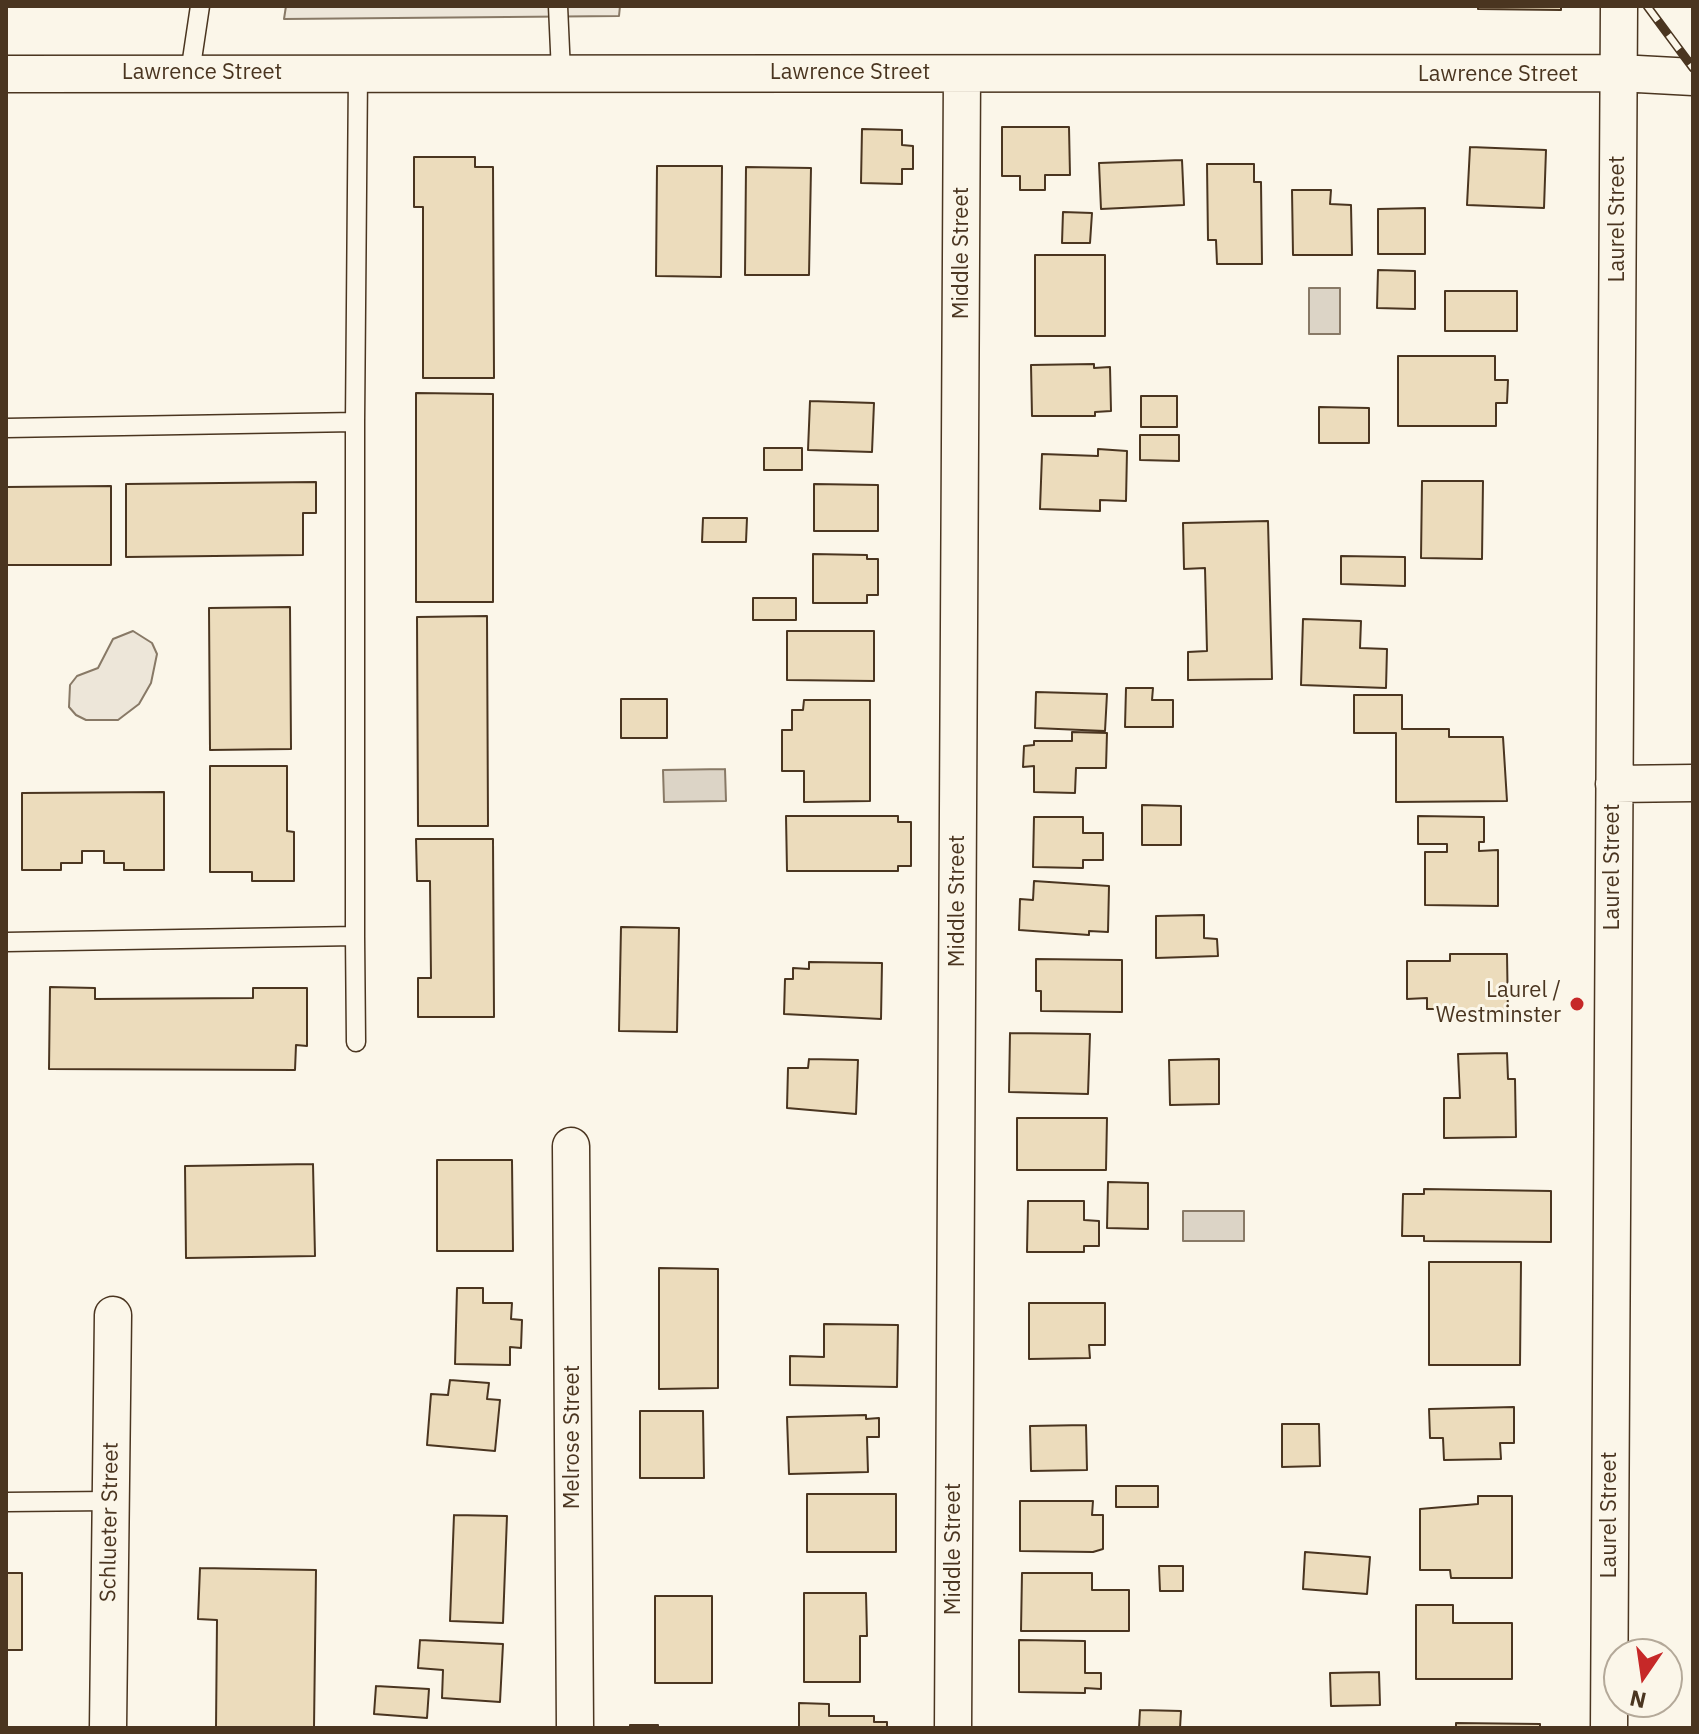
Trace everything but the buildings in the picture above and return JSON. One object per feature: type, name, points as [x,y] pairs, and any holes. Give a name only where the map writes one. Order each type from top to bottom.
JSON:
[{"type":"street","name":"Laurel Street","points":[[1609,1728],[1619,6]]},
{"type":"street","name":"Lawrence Street","points":[[6,74],[1619,73],[1693,77]]},
{"type":"street","name":"Middle Street","points":[[953,1728],[962,74]]},
{"type":"street","points":[[1614,784],[1693,783]]},
{"type":"street","name":"Melrose Street","points":[[571,1146],[575,1728]]},
{"type":"street","name":"Schlueter Street","points":[[108,1728],[113,1315]]},
{"type":"lane","points":[[190,73],[200,6]]},
{"type":"lane","points":[[558,6],[561,72]]},
{"type":"lane","points":[[356,1042],[358,73]]},
{"type":"lane","points":[[6,428],[355,422]]},
{"type":"lane","points":[[6,942],[355,936]]},
{"type":"lane","points":[[6,1502],[109,1501]]},
{"type":"shaded area","points":[[286,6],[620,6],[619,16],[284,19]]},
{"type":"shaded area","points":[[1309,288],[1340,288],[1340,334],[1309,334]]},
{"type":"shaded area","points":[[133,631],[152,643],[157,654],[151,683],[139,704],[118,720],[86,720],[76,715],[69,707],[70,685],[77,676],[98,668],[113,639]]},
{"type":"shaded area","points":[[725,769],[726,801],[664,802],[663,770]]},
{"type":"shaded area","points":[[1183,1211],[1244,1211],[1244,1241],[1183,1241]]},
{"type":"railway","points":[[1647,6],[1693,68]]},
{"type":"place","name":"Laurel / Westminster","points":[[1577,1004]]}]
